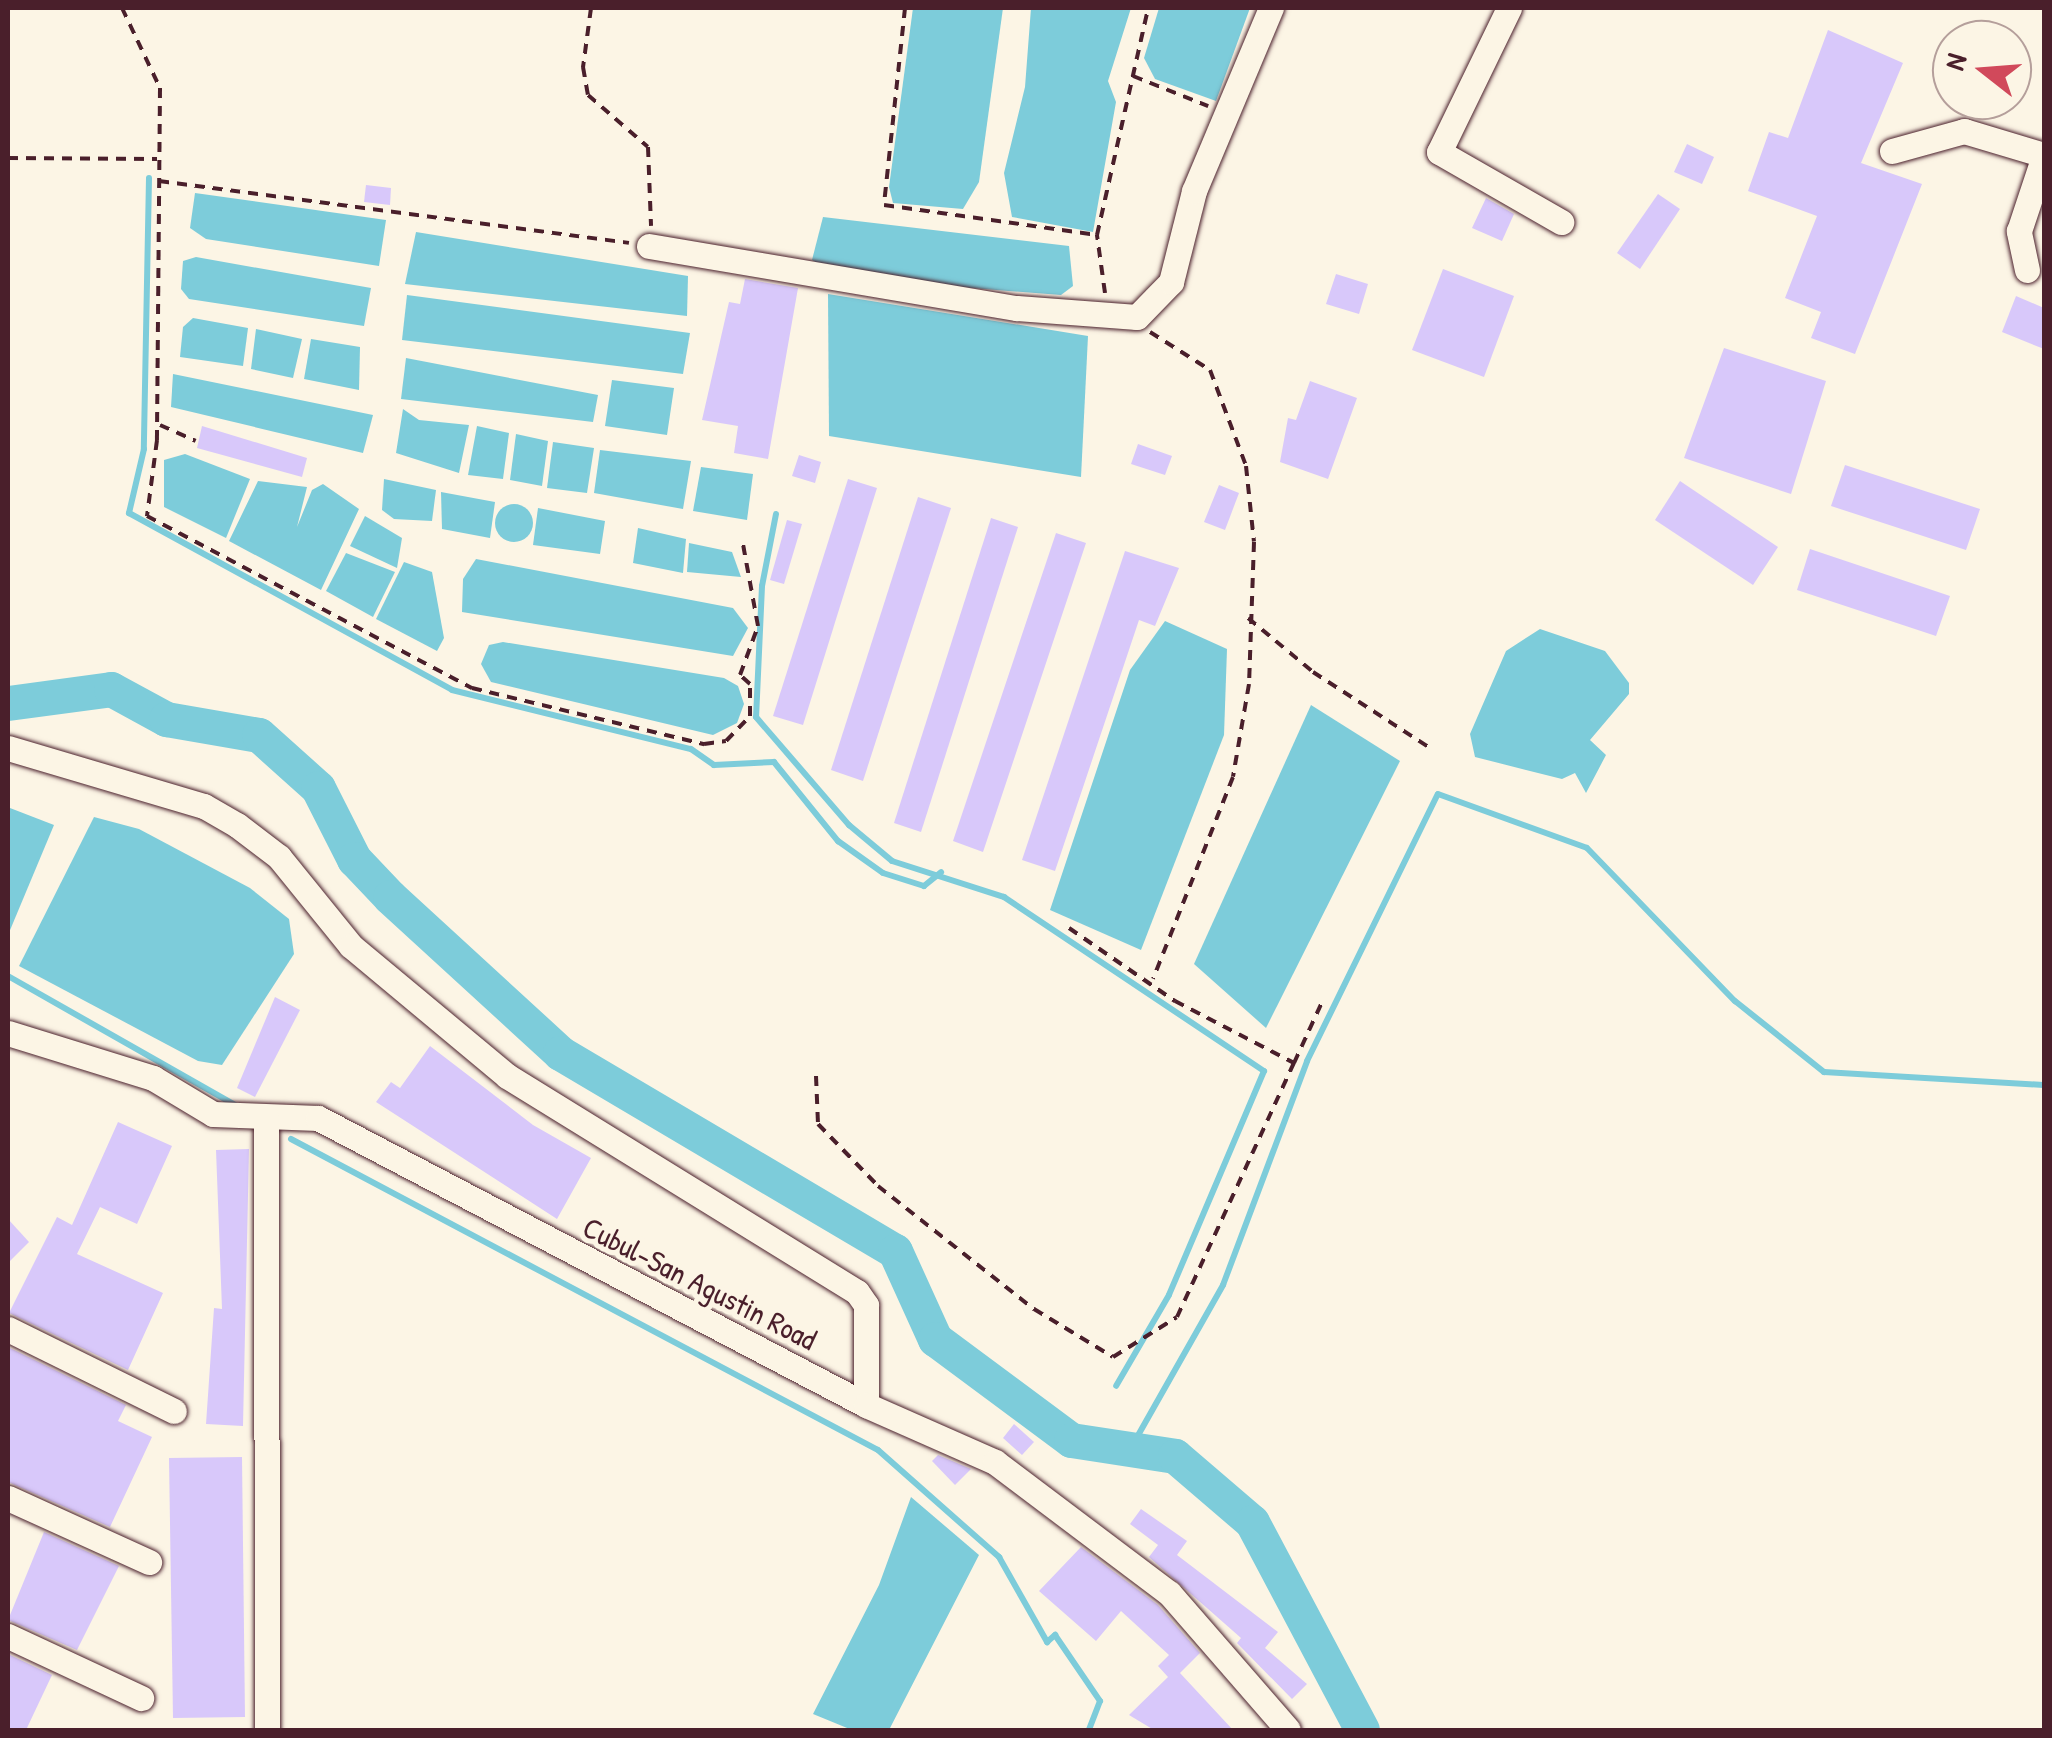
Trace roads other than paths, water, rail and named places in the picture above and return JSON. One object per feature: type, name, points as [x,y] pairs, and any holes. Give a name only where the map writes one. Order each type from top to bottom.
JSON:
[{"type":"street","points":[[648,246],[1108,318],[1137,318],[1171,282],[1194,191],[1271,8]]},
{"type":"street","points":[[1509,8],[1439,152],[1561,222]]},
{"type":"street","points":[[1892,152],[1964,132],[2044,156],[2019,232],[2027,270]]},
{"type":"street","points":[[8,748],[204,806],[237,826],[279,857],[351,946],[507,1076],[858,1292],[866,1306],[866,1405]]},
{"type":"street","name":"Cubul-San Agustin Road","points":[[8,1033],[153,1078],[213,1114],[318,1118],[866,1405],[995,1462],[1169,1593],[1288,1730]]},
{"type":"street","points":[[266,1117],[267,1730]]},
{"type":"street","points":[[8,1329],[174,1410]]},
{"type":"street","points":[[8,1498],[149,1562]]},
{"type":"street","points":[[8,1636],[141,1698]]},
{"type":"water","points":[[913,8],[1003,8],[979,182],[963,209],[893,203],[889,187]]},
{"type":"water","points":[[1031,8],[1131,8],[1108,81],[1116,102],[1093,232],[1012,217],[1004,173],[1025,87]]},
{"type":"water","points":[[1159,8],[1250,8],[1216,101],[1155,79],[1144,58]]},
{"type":"water","points":[[195,193],[386,220],[379,266],[206,239],[190,228]]},
{"type":"water","points":[[823,217],[1069,246],[1073,286],[1061,295],[959,287],[823,267],[812,260]]},
{"type":"water","points":[[416,232],[688,276],[687,316],[405,284]]},
{"type":"water","points":[[196,257],[371,288],[364,326],[189,299],[181,289],[183,261]]},
{"type":"water","points":[[828,294],[1088,336],[1081,477],[829,436]]},
{"type":"water","points":[[407,295],[690,333],[683,374],[402,340]]},
{"type":"water","points":[[193,318],[248,328],[243,366],[180,357],[183,327]]},
{"type":"water","points":[[256,329],[302,339],[293,378],[251,369]]},
{"type":"water","points":[[311,339],[360,347],[359,390],[304,379]]},
{"type":"water","points":[[406,358],[598,395],[593,422],[401,399]]},
{"type":"water","points":[[173,374],[373,415],[363,453],[171,407]]},
{"type":"water","points":[[612,380],[674,388],[667,435],[605,426]]},
{"type":"water","points":[[403,409],[419,420],[469,425],[459,473],[396,453]]},
{"type":"water","points":[[477,426],[509,433],[503,479],[468,475]]},
{"type":"water","points":[[516,434],[548,441],[542,486],[510,480]]},
{"type":"water","points":[[553,442],[594,448],[587,493],[547,488]]},
{"type":"water","points":[[600,450],[691,461],[683,509],[594,493]]},
{"type":"water","points":[[185,454],[250,479],[226,538],[164,507],[164,460]]},
{"type":"water","points":[[701,467],[753,474],[747,520],[693,511]]},
{"type":"water","points":[[384,479],[436,490],[432,521],[394,519],[382,510]]},
{"type":"water","points":[[258,481],[307,487],[297,527],[312,490],[323,484],[359,509],[321,590],[229,541]]},
{"type":"water","points":[[441,492],[495,502],[490,538],[442,529]]},
{"type":"water","points":[[514,504],[527,510],[533,523],[527,536],[514,542],[501,536],[495,523],[501,510]]},
{"type":"water","points":[[538,508],[605,521],[600,554],[533,545]]},
{"type":"water","points":[[365,516],[402,538],[397,568],[350,546]]},
{"type":"water","points":[[638,528],[686,539],[683,573],[633,563]]},
{"type":"water","points":[[689,543],[732,552],[741,577],[687,572]]},
{"type":"water","points":[[346,553],[395,572],[373,617],[326,591]]},
{"type":"water","points":[[476,559],[733,608],[748,628],[733,656],[462,612],[463,579]]},
{"type":"water","points":[[404,562],[432,572],[444,638],[437,651],[376,619]]},
{"type":"water","points":[[1165,621],[1227,649],[1224,735],[1141,950],[1050,910],[1130,670]]},
{"type":"water","points":[[1540,629],[1605,651],[1629,683],[1629,694],[1590,740],[1606,755],[1586,793],[1575,773],[1562,779],[1475,757],[1470,734],[1506,651]]},
{"type":"water","points":[[503,642],[724,678],[738,686],[744,704],[737,723],[713,735],[491,682],[481,664],[489,645]]},
{"type":"water","points":[[1311,705],[1400,761],[1266,1028],[1194,964]]},
{"type":"water","points":[[10,808],[54,825],[8,935],[8,814]]},
{"type":"water","points":[[94,817],[139,829],[250,888],[289,919],[294,954],[222,1065],[198,1061],[19,966]]},
{"type":"water","points":[[911,1497],[979,1555],[889,1730],[852,1730],[813,1714],[879,1585]]},
{"type":"waterway","points":[[149,178],[144,449],[129,513],[452,690],[691,749],[714,765],[774,762],[838,841],[883,873],[924,886],[941,872]]},
{"type":"waterway","points":[[776,514],[762,586],[756,717],[849,825],[892,861],[1004,897],[1264,1071],[1169,1295],[1116,1386]]},
{"type":"waterway","points":[[8,703],[111,689],[166,719],[259,735],[318,788],[354,859],[560,1053],[895,1251],[935,1339],[1071,1440],[1175,1456],[1252,1522],[1362,1730]]},
{"type":"waterway","points":[[1132,1446],[1223,1285],[1307,1061],[1438,794],[1587,848],[1735,1001],[1824,1072],[2044,1085]]},
{"type":"waterway","points":[[8,976],[235,1105]]},
{"type":"waterway","points":[[291,1139],[878,1450],[999,1557],[1047,1642],[1055,1635],[1100,1701],[1089,1730]]}]
